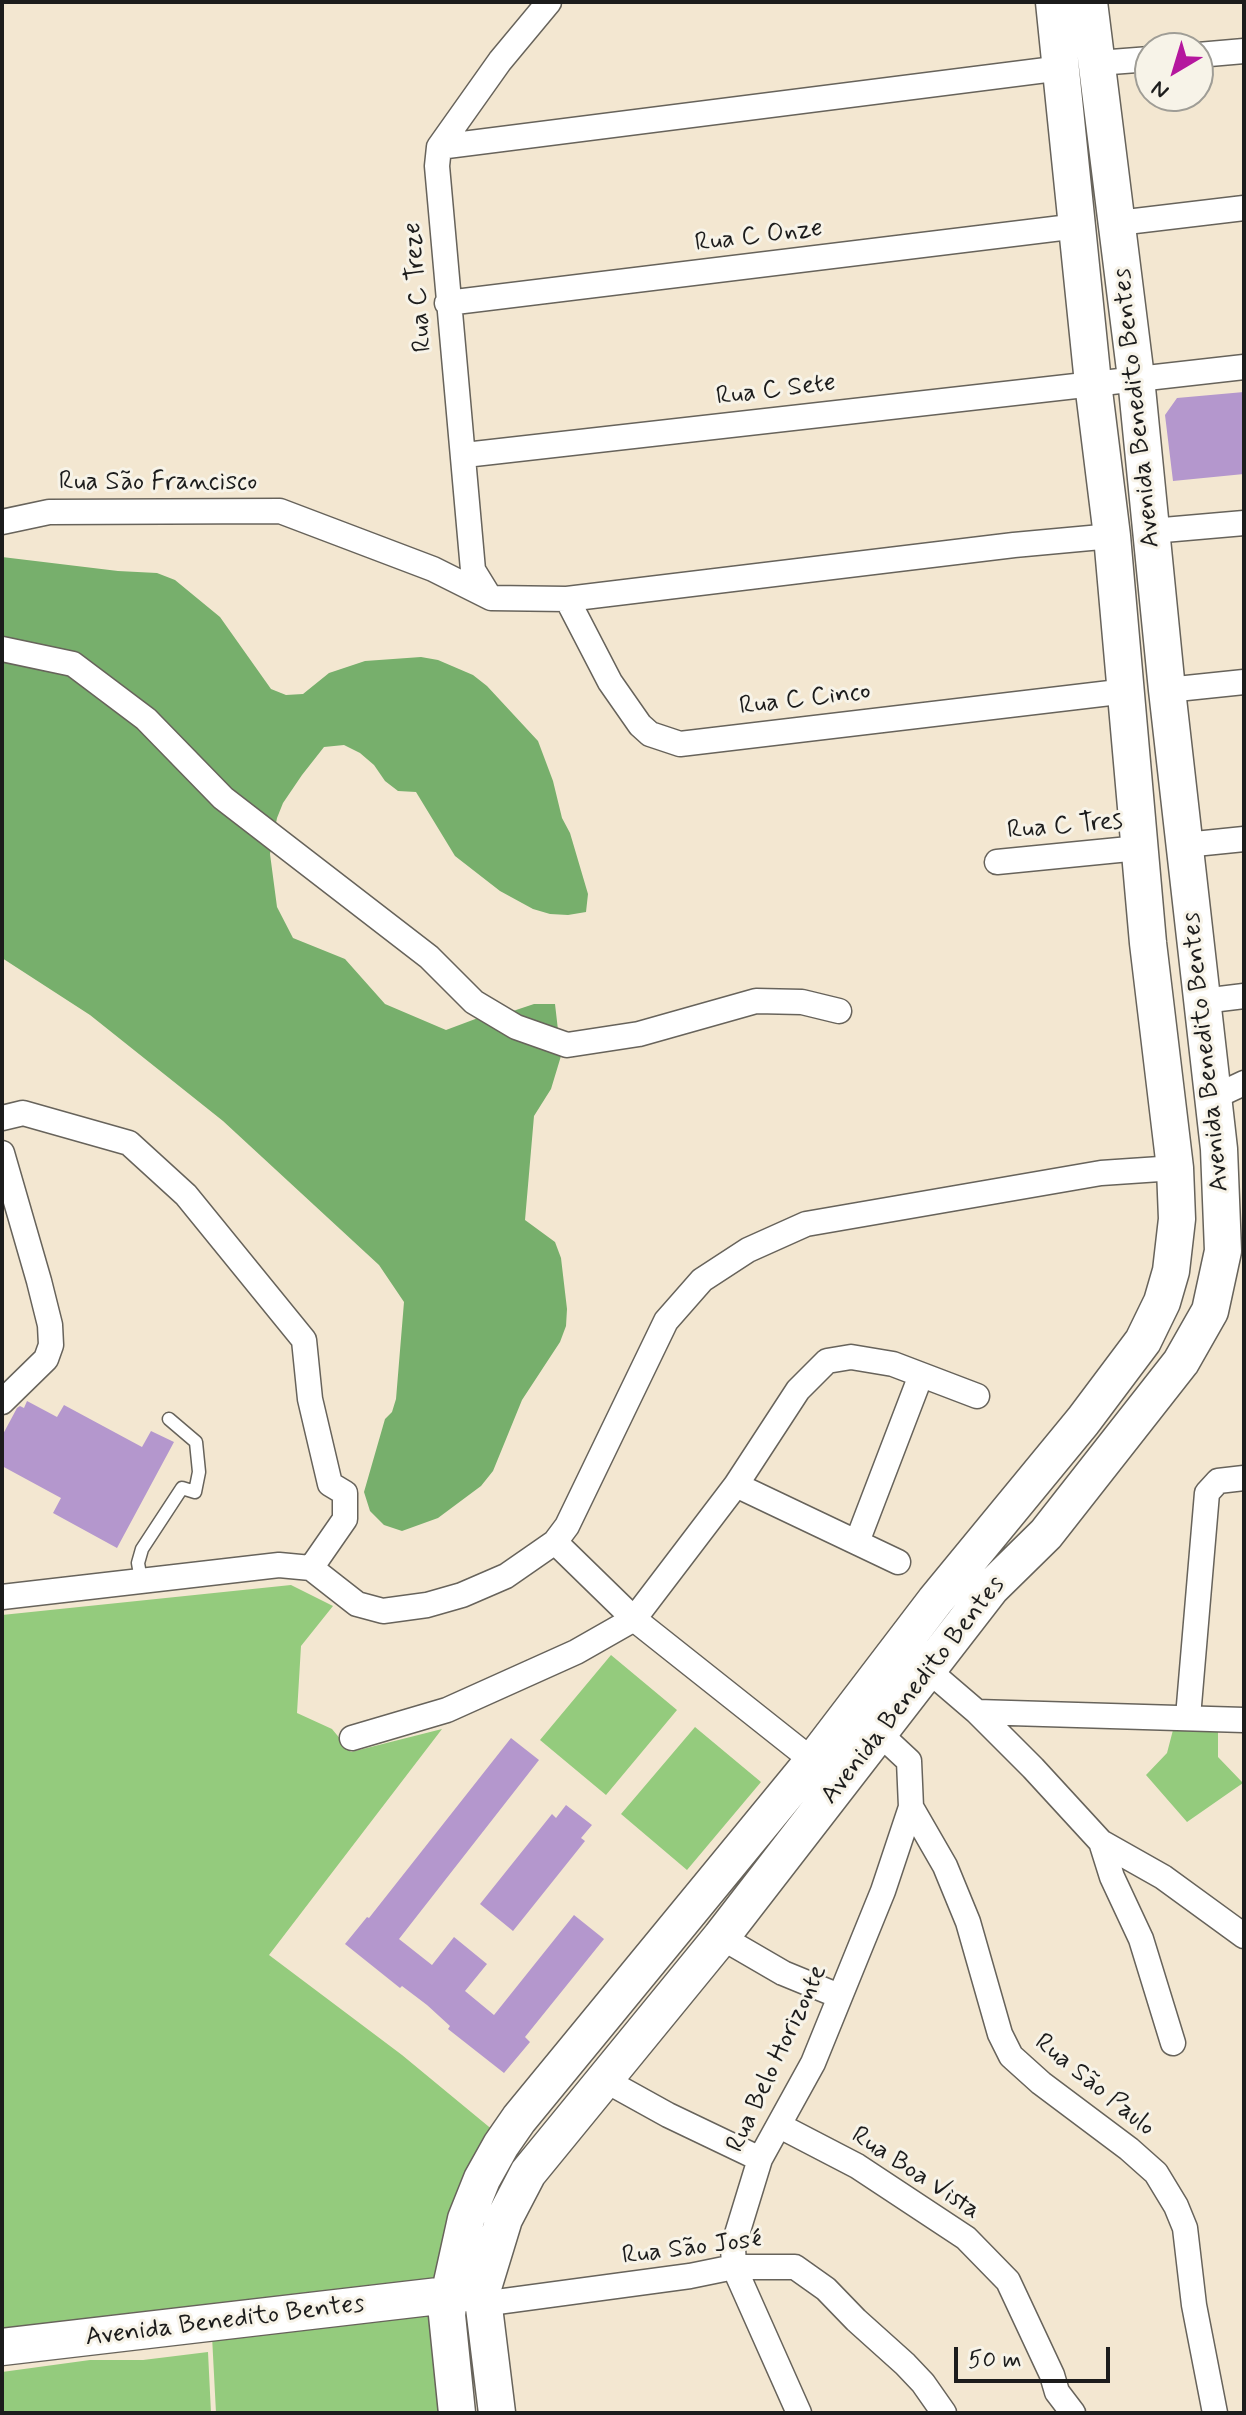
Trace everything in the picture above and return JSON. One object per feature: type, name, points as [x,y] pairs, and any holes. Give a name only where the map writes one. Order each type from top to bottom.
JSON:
[{"type":"street","points":[[439,147],[500,61],[549,2]]},
{"type":"street","name":"Avenida Benedito Bentes","points":[[457,2413],[447,2315],[471,2297],[504,2219],[528,2173],[721,1937],[928,1670],[977,1577],[1083,1421],[1143,1341],[1162,1302],[1171,1271],[1177,1219],[1175,1168],[1148,943],[1112,536],[1054,2]]},
{"type":"street","name":"Avenida Benedito Bentes","points":[[497,2413],[471,2297],[466,2219],[482,2179],[501,2145],[813,1761],[977,1577],[1046,1534],[1181,1362],[1210,1311],[1233,1197],[1219,1149],[1228,1090],[1203,1001],[1167,690],[1136,378],[1089,2]]},
{"type":"street","points":[[1214,54],[1244,51]]},
{"type":"street","points":[[1098,63],[1134,60]]},
{"type":"street","points":[[439,147],[1062,68]]},
{"type":"street","name":"Rua C Treze","points":[[439,147],[437,166],[447,303],[465,455],[473,570],[491,598]]},
{"type":"street","points":[[1118,223],[1244,208]]},
{"type":"street","name":"Rua C Onze","points":[[447,303],[1078,226]]},
{"type":"street","name":"Rua C Sete","points":[[465,455],[1244,367]]},
{"type":"street","name":"Rua São Francisco","points":[[2,522],[49,512],[280,511],[433,569],[491,598]]},
{"type":"street","points":[[1152,531],[1244,523]]},
{"type":"street","points":[[491,598],[567,599],[1112,536]]},
{"type":"street","name":"Rua C Cinco","points":[[567,599],[610,682],[640,725],[650,734],[680,744],[1127,691]]},
{"type":"street","points":[[2,649],[73,664],[146,719],[223,798],[429,957],[474,1002],[516,1027],[567,1045],[639,1034],[756,1001],[802,1002],[839,1011]]},
{"type":"street","points":[[1167,690],[1244,682]]},
{"type":"street","points":[[1185,845],[1244,839]]},
{"type":"street","name":"Rua C Tres","points":[[997,862],[1139,848]]},
{"type":"street","points":[[1148,943],[1195,936]]},
{"type":"street","points":[[1203,1001],[1244,996]]},
{"type":"street","points":[[2,1118],[23,1113],[129,1143],[186,1195],[304,1340],[310,1399],[330,1484],[345,1493],[345,1519],[311,1568]]},
{"type":"street","points":[[2,1153],[39,1281],[50,1325],[51,1345],[46,1359],[2,1402]]},
{"type":"street","points":[[2,1597],[279,1565],[311,1568],[357,1604],[383,1611],[427,1605],[462,1595],[506,1576],[555,1542],[567,1526],[666,1321],[702,1280],[748,1250],[806,1224],[1101,1173],[1175,1168]]},
{"type":"street","points":[[352,1738],[447,1710],[576,1652],[634,1619],[736,1485],[798,1390],[827,1361],[851,1357],[893,1364],[977,1396]]},
{"type":"street","points":[[857,1542],[921,1375]]},
{"type":"street","points":[[1188,1717],[1207,1493],[1218,1481],[1244,1478]]},
{"type":"street","points":[[736,1485],[898,1562]]},
{"type":"street","points":[[555,1542],[634,1619],[813,1761]]},
{"type":"street","points":[[928,1670],[977,1712],[1101,1842],[1163,1877],[1244,1936]]},
{"type":"street","points":[[977,1712],[1244,1720]]},
{"type":"street","name":"Rua Belo Horizonte","points":[[734,2267],[733,2247],[760,2159],[813,2063],[883,1891],[911,1807],[909,1761],[880,1734]]},
{"type":"street","name":"Rua São Paulo","points":[[911,1807],[945,1866],[968,1922],[1000,2034],[1011,2056],[1156,2173],[1176,2206],[1185,2228],[1194,2305],[1215,2413]]},
{"type":"street","points":[[1101,1842],[1112,1877],[1141,1939],[1173,2043]]},
{"type":"street","points":[[721,1937],[783,1973],[839,1996]]},
{"type":"street","points":[[603,2079],[668,2115],[760,2159]]},
{"type":"street","name":"Rua Boa Vista","points":[[780,2126],[857,2166],[966,2238],[1008,2281],[1057,2392],[1073,2413]]},
{"type":"street","points":[[734,2267],[799,2413]]},
{"type":"street","name":"Rua São José","points":[[471,2297],[690,2276],[734,2267],[795,2267],[807,2274],[905,2364],[944,2413]]},
{"type":"street","name":"Avenida Benedito Bentes","points":[[2,2347],[471,2297]]},
{"type":"lane","points":[[141,1580],[138,1563],[142,1549],[182,1488],[195,1492],[199,1472],[196,1442],[169,1419]]},
{"type":"green space","points":[[2,557],[157,573],[175,580],[220,617],[271,689],[286,695],[303,694],[329,673],[365,661],[421,657],[438,660],[473,675],[487,686],[538,741],[588,894],[586,912],[550,914],[533,909],[500,891],[455,856],[416,792],[398,791],[360,753],[344,745],[324,747],[302,775],[283,803],[270,854],[277,907],[293,938],[345,959],[385,1004],[446,1030],[478,1018],[498,1016],[534,1004],[555,1004],[561,1056],[551,1089],[534,1116],[525,1220],[555,1242],[561,1258],[566,1326],[560,1342],[522,1400],[493,1471],[481,1486],[438,1518],[402,1531],[384,1525],[370,1511],[364,1492],[385,1419],[392,1412],[396,1399],[404,1302],[379,1265],[223,1121],[90,1015],[2,958]]},
{"type":"green space","points":[[291,1585],[333,1606],[301,1646],[297,1713],[332,1729],[351,1752],[442,1729],[269,1955],[402,2055],[494,2131],[436,2283],[2,2335],[2,1615]]},
{"type":"green space","points":[[611,1655],[677,1710],[606,1795],[540,1740]]},
{"type":"green space","points":[[695,1727],[761,1782],[687,1870],[621,1814]]},
{"type":"green space","points":[[1173,1730],[1218,1732],[1218,1757],[1243,1783],[1187,1822],[1146,1775],[1167,1753]]},
{"type":"green space","points":[[438,2308],[449,2413],[216,2413],[212,2336]]},
{"type":"green space","points":[[208,2352],[211,2413],[2,2413],[2,2372],[90,2360],[143,2360]]},
{"type":"building","points":[[1244,392],[1244,474],[1173,481],[1165,415],[1177,398]]},
{"type":"building","points":[[27,1401],[57,1417],[64,1405],[142,1447],[151,1431],[174,1442],[117,1548],[53,1513],[61,1498],[2,1466],[2,1436],[17,1408],[24,1408]]},
{"type":"building","points":[[511,1738],[539,1760],[399,1939],[432,1965],[454,1937],[487,1964],[465,1991],[494,2015],[574,1915],[604,1939],[525,2037],[530,2042],[504,2073],[448,2029],[450,2026],[427,2005],[402,1986],[400,1988],[345,1944]]},
{"type":"building","points":[[566,1805],[592,1825],[581,1838],[585,1841],[513,1931],[480,1904],[552,1814],[556,1818]]}]
